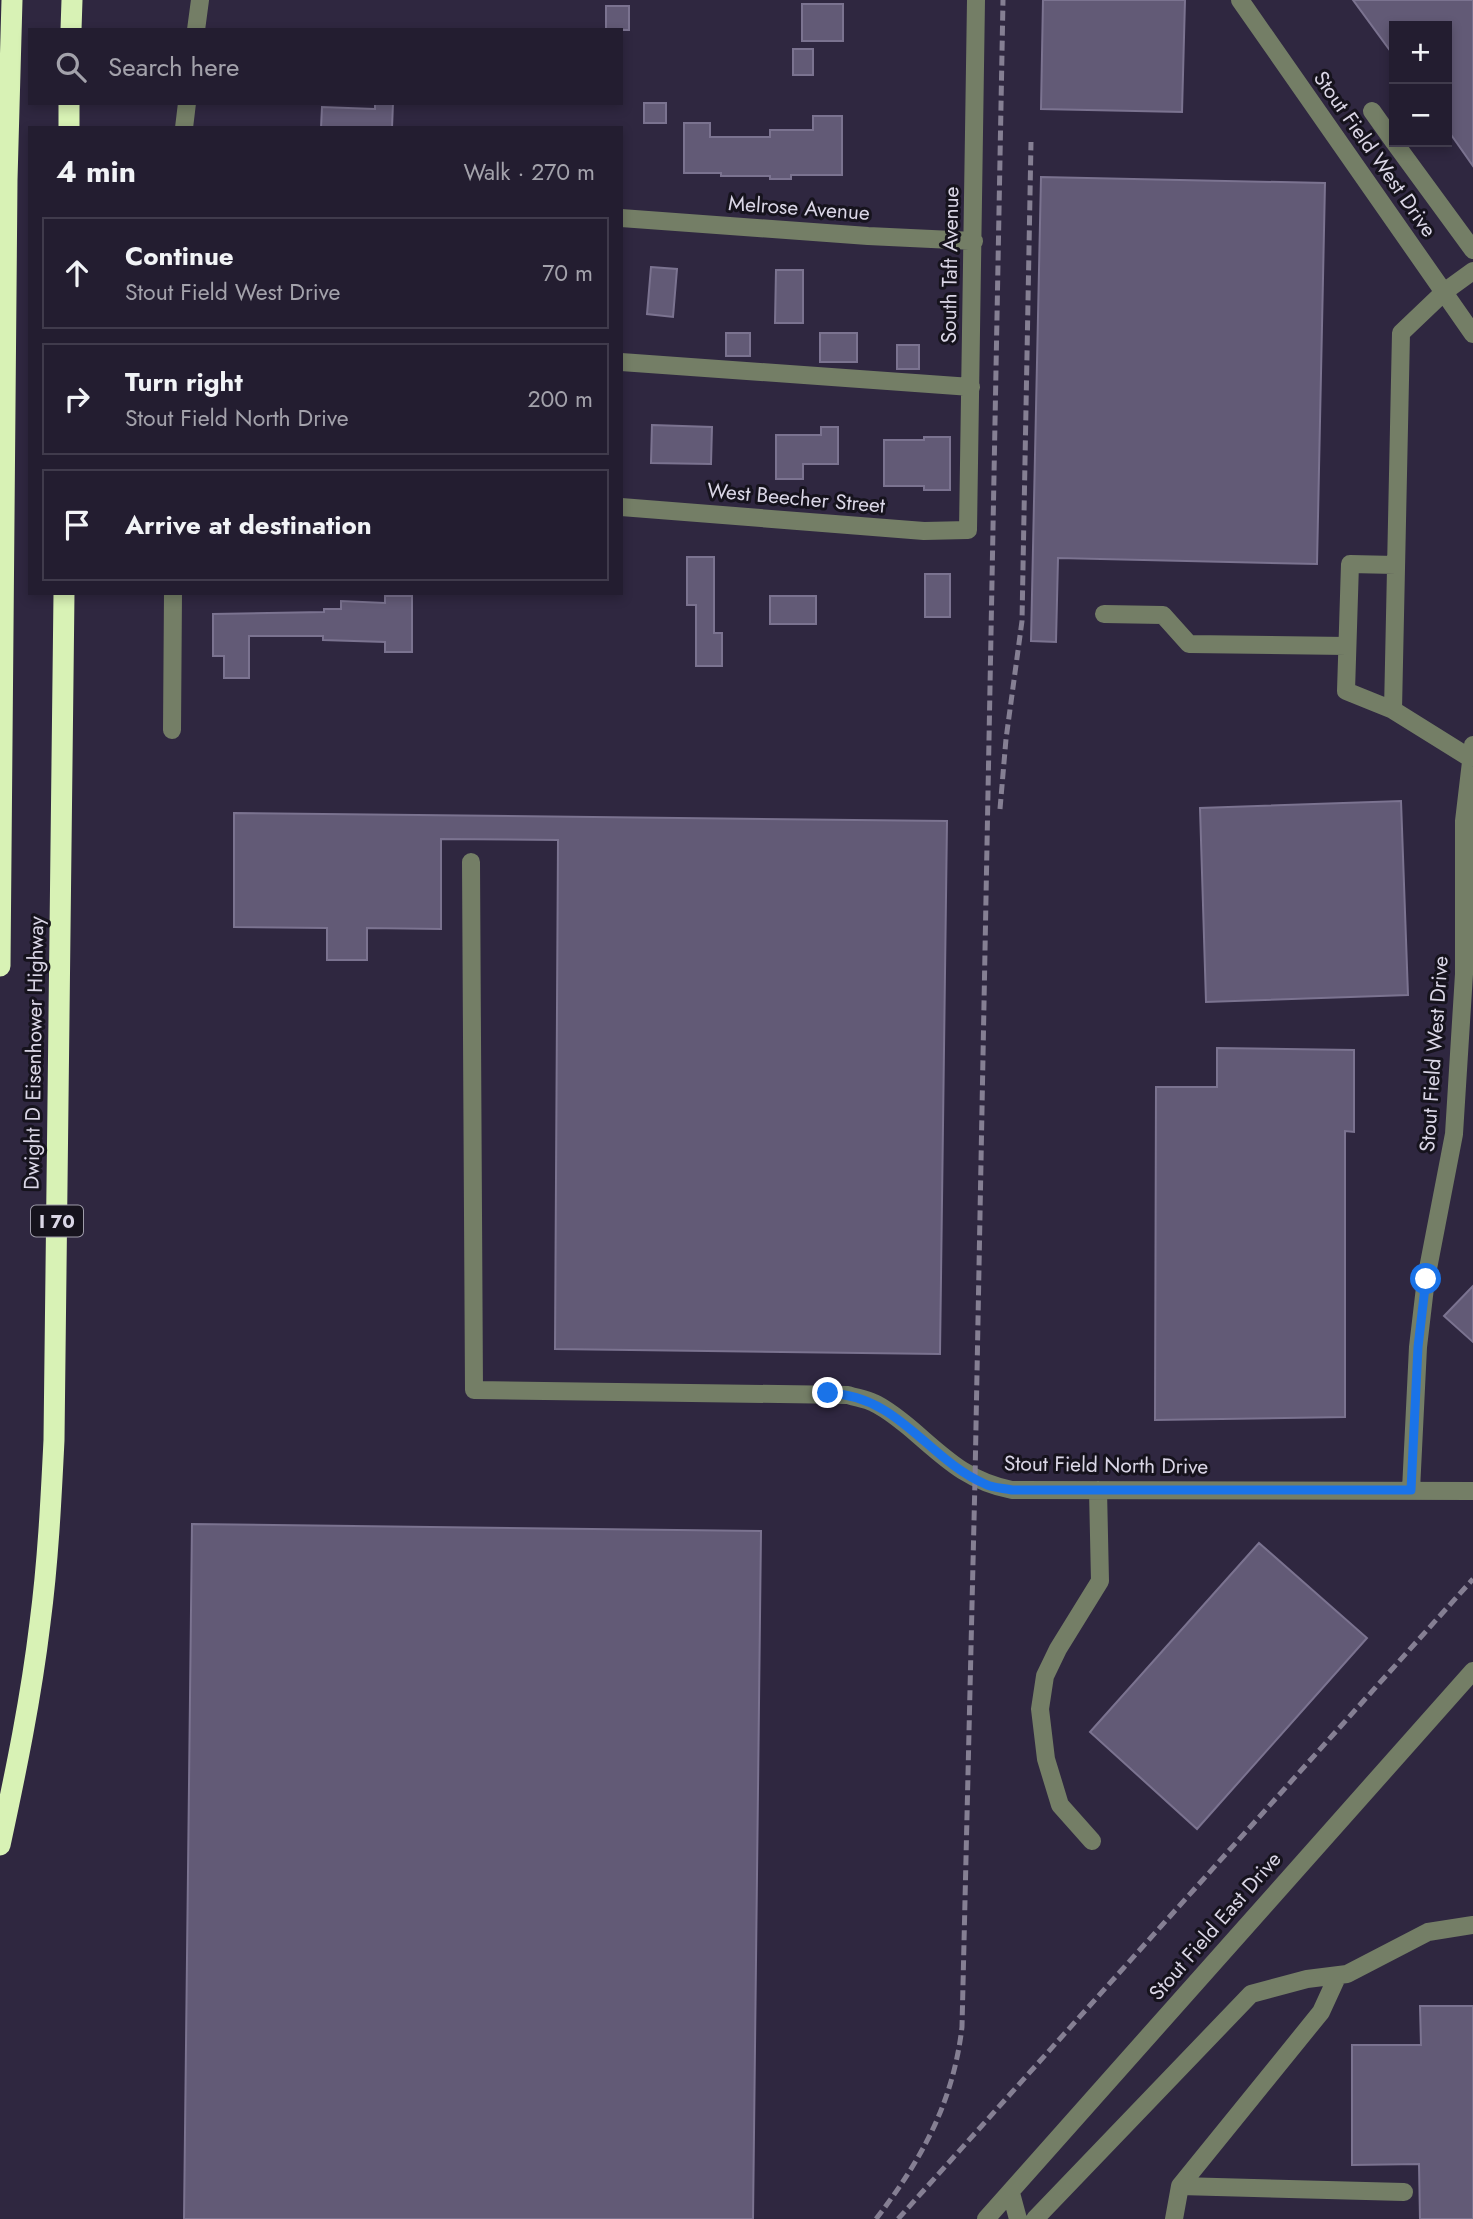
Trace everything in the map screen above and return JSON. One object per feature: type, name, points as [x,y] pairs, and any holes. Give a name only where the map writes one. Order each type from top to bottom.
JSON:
[{"type":"highway","name":"Dwight D Eisenhower Highway","points":[[0,966],[7,180],[12,0]]},
{"type":"highway","points":[[71,28],[72,0]]},
{"type":"highway","points":[[69,105],[69,126]]},
{"type":"highway","name":"Dwight D Eisenhower Highway","points":[[0,1845],[21,1743],[41,1622],[54,1453],[64,595]]},
{"type":"street","points":[[196,28],[200,0]]},
{"type":"street","name":"South Taft Avenue","points":[[968,530],[976,0]]},
{"type":"street","name":"Stout Field West Drive","points":[[1240,0],[1473,334]]},
{"type":"street","points":[[184,126],[187,105]]},
{"type":"street","points":[[1372,111],[1389,135]]},
{"type":"street","points":[[1398,147],[1473,250]]},
{"type":"street","name":"Melrose Avenue","points":[[623,218],[974,241]]},
{"type":"street","points":[[1393,710],[1401,333],[1444,292],[1473,271]]},
{"type":"street","points":[[623,362],[971,387]]},
{"type":"street","name":"West Beecher Street","points":[[623,507],[924,531],[968,530]]},
{"type":"street","points":[[1396,565],[1350,564],[1346,691],[1393,710],[1472,751]]},
{"type":"street","points":[[172,730],[173,595]]},
{"type":"street","points":[[1104,614],[1163,615],[1189,643],[1347,646]]},
{"type":"street","name":"Stout Field West Drive","points":[[1411,1490],[1418,1347],[1426,1279],[1454,1134],[1464,997],[1464,821],[1472,751]]},
{"type":"street","name":"Stout Field North Drive","points":[[471,862],[474,1391],[848,1395],[885,1409],[955,1466],[987,1485],[1012,1490],[1473,1491]]},
{"type":"street","points":[[1092,1841],[1060,1805],[1046,1759],[1040,1709],[1045,1676],[1058,1649],[1100,1581],[1098,1490]]},
{"type":"street","name":"Stout Field East Drive","points":[[986,2219],[1473,1671]]},
{"type":"street","points":[[1035,2219],[1251,1994],[1307,1979],[1347,1974],[1428,1932],[1473,1925]]},
{"type":"street","points":[[1174,2219],[1180,2186],[1321,2012],[1338,1975]]},
{"type":"street","points":[[1180,2186],[1404,2192]]},
{"type":"street","points":[[1010,2193],[1018,2219]]},
{"type":"building","points":[[1043,0],[1185,0],[1182,112],[1041,109]]},
{"type":"building","points":[[1353,0],[1473,0],[1473,166],[1452,136],[1452,21],[1389,21],[1389,49]]},
{"type":"building","points":[[802,4],[843,4],[843,41],[802,41]]},
{"type":"building","points":[[606,6],[629,6],[629,30],[606,28]]},
{"type":"building","points":[[793,49],[813,49],[813,75],[793,75]]},
{"type":"building","points":[[644,103],[666,103],[666,123],[644,123]]},
{"type":"building","points":[[375,105],[393,105],[392,126],[321,126],[322,107],[375,109]]},
{"type":"building","points":[[813,116],[842,116],[842,175],[791,175],[791,179],[770,179],[770,176],[684,173],[684,123],[710,123],[710,137],[770,137],[770,130],[813,130]]},
{"type":"building","points":[[1041,177],[1325,183],[1317,564],[1058,558],[1056,642],[1031,641]]},
{"type":"building","points":[[651,267],[677,269],[673,317],[647,314]]},
{"type":"building","points":[[776,270],[803,270],[803,323],[775,323]]},
{"type":"building","points":[[726,333],[750,333],[750,356],[726,356]]},
{"type":"building","points":[[820,333],[857,333],[857,362],[820,362]]},
{"type":"building","points":[[897,345],[919,345],[919,369],[897,369]]},
{"type":"building","points":[[652,425],[712,427],[711,464],[651,463]]},
{"type":"building","points":[[821,427],[838,427],[838,464],[803,464],[803,479],[776,479],[776,435],[821,435]]},
{"type":"building","points":[[924,437],[950,437],[950,490],[924,490],[924,486],[884,486],[884,440],[924,440]]},
{"type":"building","points":[[687,557],[714,557],[714,633],[722,633],[722,666],[696,666],[696,605],[687,605]]},
{"type":"building","points":[[925,574],[950,574],[950,617],[925,617]]},
{"type":"building","points":[[385,596],[412,596],[412,652],[385,652],[385,642],[323,640],[323,636],[249,636],[249,678],[224,678],[224,656],[213,656],[213,614],[324,612],[324,609],[341,609],[341,601],[385,603]]},
{"type":"building","points":[[770,596],[816,596],[816,624],[770,624]]},
{"type":"building","points":[[1401,801],[1408,995],[1206,1002],[1200,808]]},
{"type":"building","points":[[234,813],[947,821],[940,1354],[555,1349],[558,840],[441,839],[441,929],[367,928],[367,960],[327,960],[327,928],[234,927]]},
{"type":"building","points":[[1217,1048],[1354,1050],[1354,1132],[1345,1131],[1345,1417],[1155,1420],[1156,1087],[1217,1087]]},
{"type":"building","points":[[1473,1286],[1473,1342],[1444,1316]]},
{"type":"building","points":[[192,1524],[761,1531],[753,2219],[184,2219]]},
{"type":"building","points":[[1259,1543],[1367,1638],[1197,1829],[1090,1732]]},
{"type":"building","points":[[1420,2006],[1473,2006],[1473,2219],[1420,2219],[1419,2164],[1352,2165],[1352,2045],[1421,2045]]},
{"type":"railway","points":[[876,2219],[908,2174],[933,2129],[951,2081],[962,2027],[1003,0]]},
{"type":"railway","points":[[1000,809],[1006,739],[1022,621],[1031,142]]},
{"type":"railway","points":[[898,2219],[1473,1579]]},
{"type":"route","points":[[828,1393],[848,1395],[875,1403],[975,1479],[987,1485],[1012,1490],[1411,1490],[1418,1347],[1426,1279]]}]
